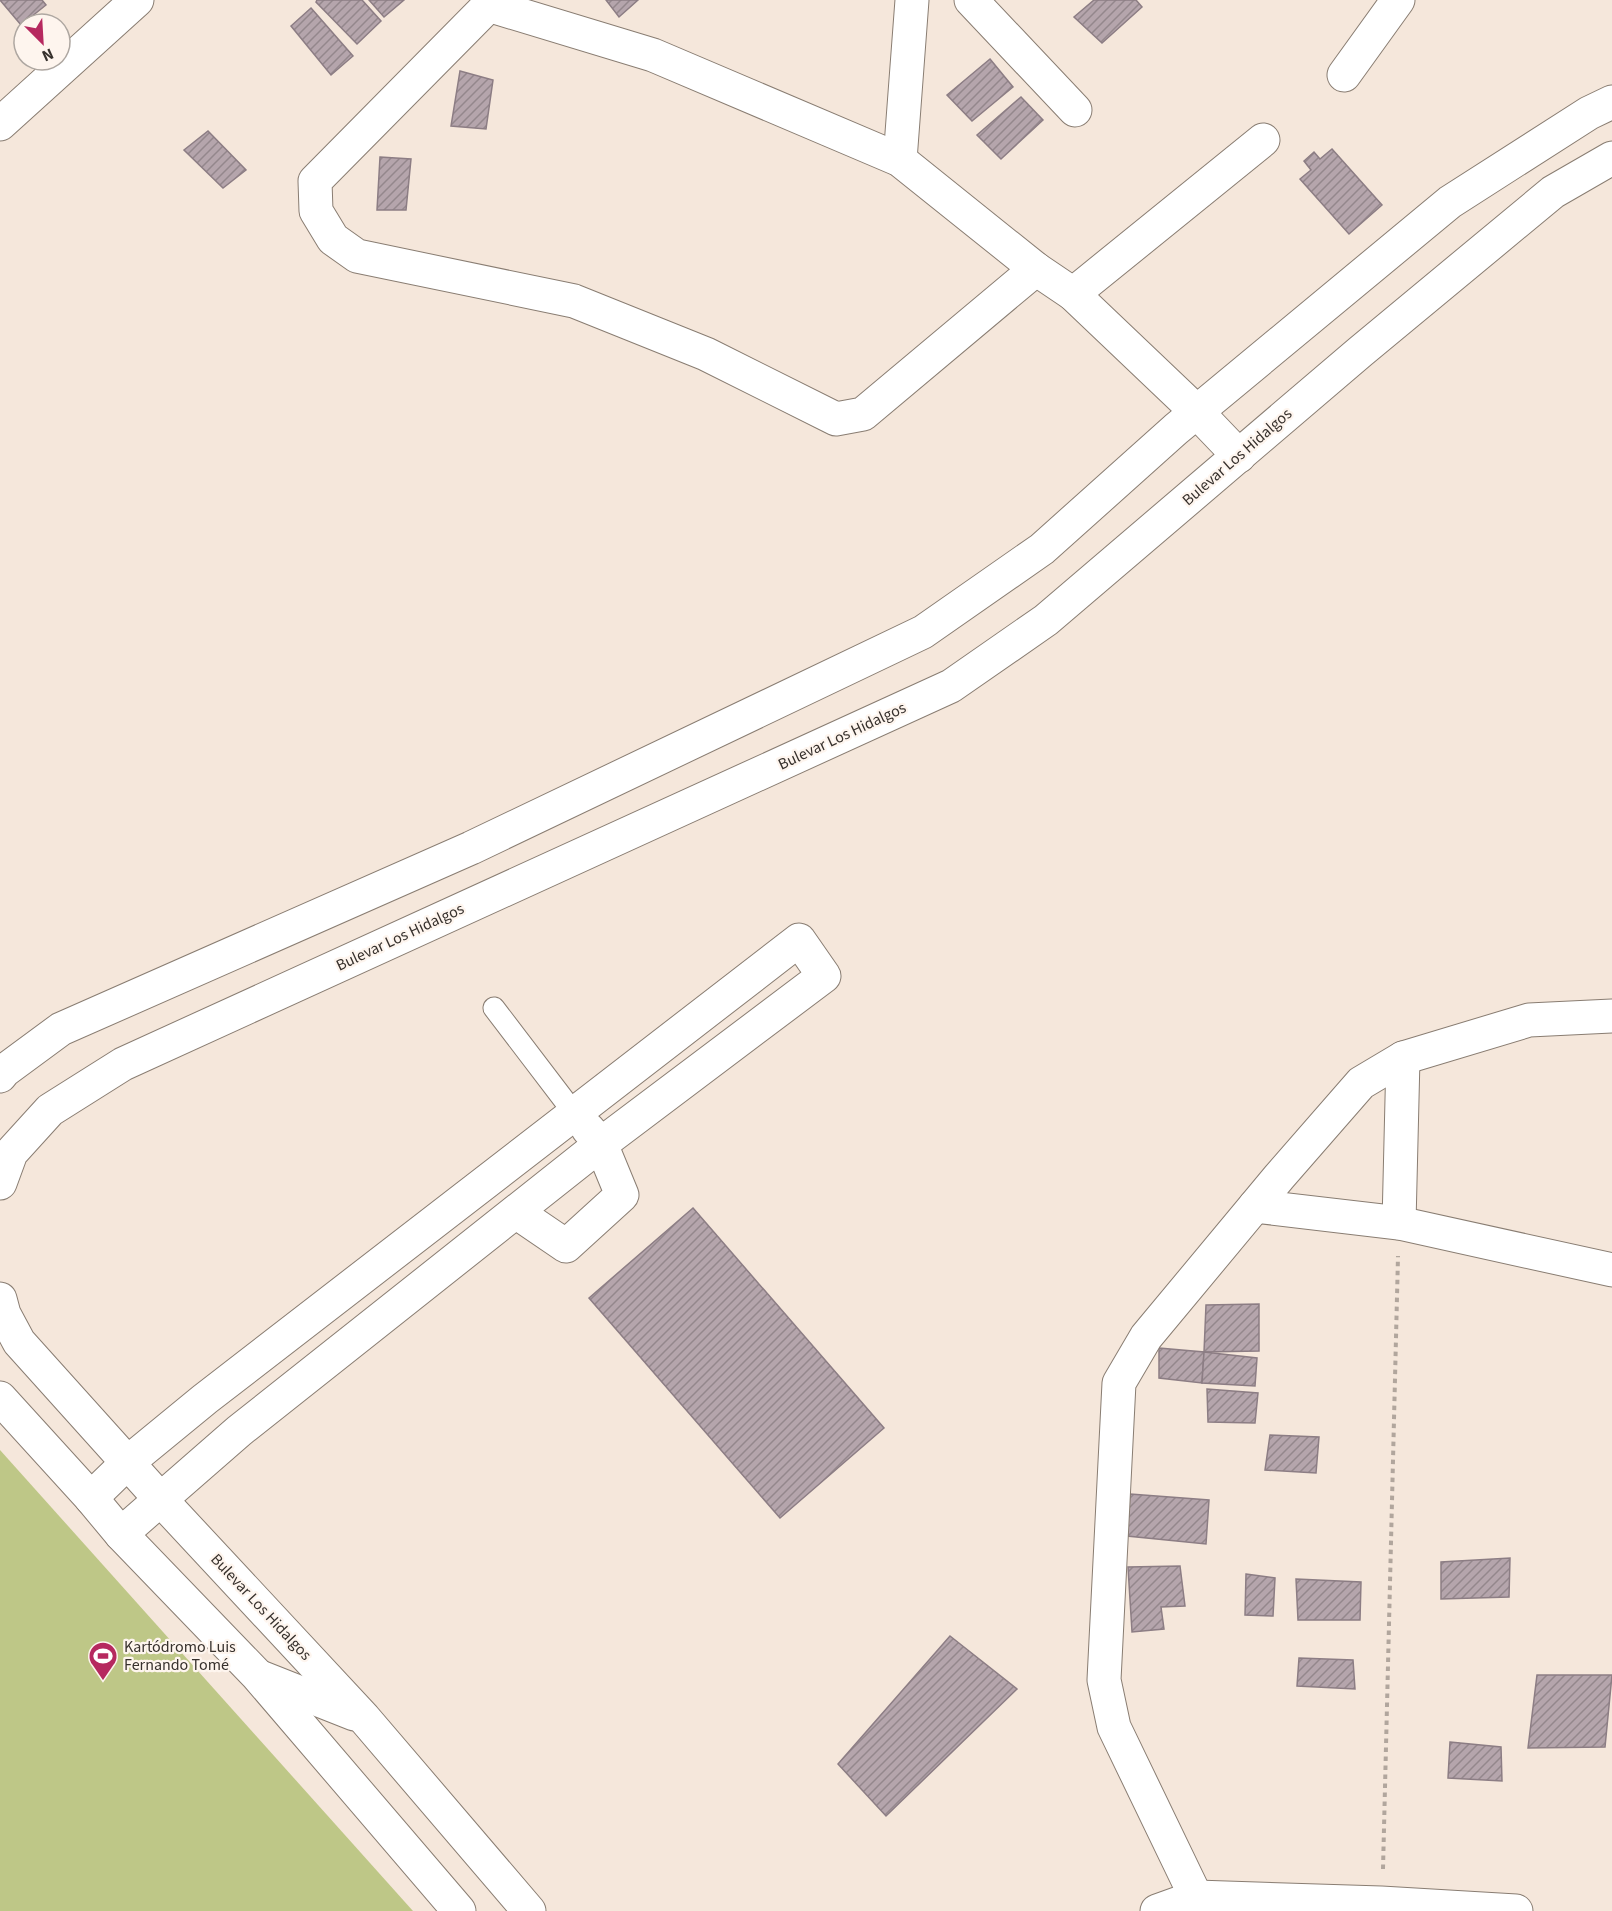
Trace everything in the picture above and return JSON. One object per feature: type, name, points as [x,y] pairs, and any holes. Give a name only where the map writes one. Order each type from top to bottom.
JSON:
[{"type":"street","points":[[0,124],[137,0]]},
{"type":"street","points":[[900,160],[912,0]]},
{"type":"street","points":[[971,0],[1075,110]]},
{"type":"street","points":[[1344,75],[1398,0]]},
{"type":"street","points":[[1036,269],[863,414],[836,419],[706,354],[574,301],[357,256],[333,239],[316,211],[315,181],[491,3],[653,55],[900,160],[1036,269],[1073,294],[1197,412],[1239,456]]},
{"type":"street","points":[[0,1076],[3,1071],[61,1029],[471,848],[923,632],[1041,549],[1197,412],[1450,201],[1589,113],[1612,102]]},
{"type":"street","points":[[1073,294],[1263,140]]},
{"type":"street","name":"Bulevar Los Hidalgos","points":[[0,1183],[11,1153],[50,1110],[123,1064],[951,686],[1046,620],[1360,352],[1553,192],[1612,158]]},
{"type":"street","points":[[91,1498],[128,1463],[205,1399],[799,940],[824,976],[601,1144],[239,1431],[162,1501],[121,1534]]},
{"type":"street","points":[[1196,1897],[1114,1727],[1104,1680],[1119,1383],[1146,1337],[1361,1083],[1403,1058],[1529,1020],[1612,1016]]},
{"type":"street","points":[[1399,1224],[1403,1058]]},
{"type":"street","points":[[516,1212],[566,1246],[622,1195],[601,1144],[574,1113]]},
{"type":"street","points":[[1255,1206],[1399,1224],[1612,1270]]},
{"type":"street","name":"Bulevar Los Hidalgos","points":[[0,1299],[4,1314],[19,1342],[162,1501],[364,1718],[529,1911]]},
{"type":"street","points":[[0,1398],[121,1534],[257,1675],[459,1911]]},
{"type":"street","points":[[257,1675],[364,1718]]},
{"type":"street","points":[[1157,1911],[1196,1897],[1381,1903],[1516,1911]]},
{"type":"lane","points":[[494,1008],[574,1113]]},
{"type":"path","points":[[1381,1903],[1399,1224]]},
{"type":"green space","name":"Kartódromo Luis Fernando Tomé","points":[[0,1450],[413,1911],[0,1911]]},
{"type":"building","points":[[0,0],[42,0],[46,5],[37,12],[12,12],[12,14]]},
{"type":"building","points":[[317,0],[362,0],[381,21],[357,44],[316,2]]},
{"type":"building","points":[[369,0],[404,0],[384,17]]},
{"type":"building","points":[[606,0],[638,0],[619,17]]},
{"type":"building","points":[[1094,0],[1136,0],[1142,7],[1102,43],[1074,17]]},
{"type":"building","points":[[311,8],[353,56],[331,75],[291,26]]},
{"type":"building","points":[[990,59],[1013,87],[972,121],[947,95]]},
{"type":"building","points":[[460,71],[493,80],[486,129],[451,126]]},
{"type":"building","points":[[1021,97],[1043,120],[1001,159],[977,135]]},
{"type":"building","points":[[208,131],[246,170],[223,188],[184,150]]},
{"type":"building","points":[[1332,149],[1382,205],[1349,234],[1300,179],[1311,170],[1304,161],[1314,152],[1320,159]]},
{"type":"building","points":[[380,157],[411,159],[406,210],[377,210]]},
{"type":"building","points":[[693,1208],[884,1428],[780,1518],[589,1298]]},
{"type":"building","points":[[1259,1304],[1259,1351],[1204,1352],[1206,1305]]},
{"type":"building","points":[[1159,1348],[1204,1352],[1202,1383],[1159,1378]]},
{"type":"building","points":[[1204,1352],[1257,1358],[1255,1386],[1202,1383]]},
{"type":"building","points":[[1207,1389],[1258,1393],[1255,1423],[1208,1422]]},
{"type":"building","points":[[1270,1435],[1319,1437],[1316,1473],[1265,1470]]},
{"type":"building","points":[[1130,1494],[1209,1500],[1206,1544],[1127,1536]]},
{"type":"building","points":[[1510,1558],[1509,1597],[1441,1599],[1441,1562]]},
{"type":"building","points":[[1180,1566],[1185,1606],[1161,1607],[1164,1629],[1132,1632],[1128,1567]]},
{"type":"building","points":[[1246,1574],[1275,1578],[1273,1616],[1245,1615]]},
{"type":"building","points":[[1296,1579],[1361,1582],[1360,1620],[1298,1620]]},
{"type":"building","points":[[950,1636],[1017,1689],[886,1816],[838,1764]]},
{"type":"building","points":[[1299,1658],[1353,1660],[1355,1689],[1297,1686]]},
{"type":"building","points":[[1537,1675],[1612,1675],[1605,1747],[1528,1748]]},
{"type":"building","points":[[1450,1742],[1501,1747],[1502,1781],[1448,1778]]},
{"type":"place","name":"Kartódromo Luis Fernando Tomé","points":[[103,1682]]}]
